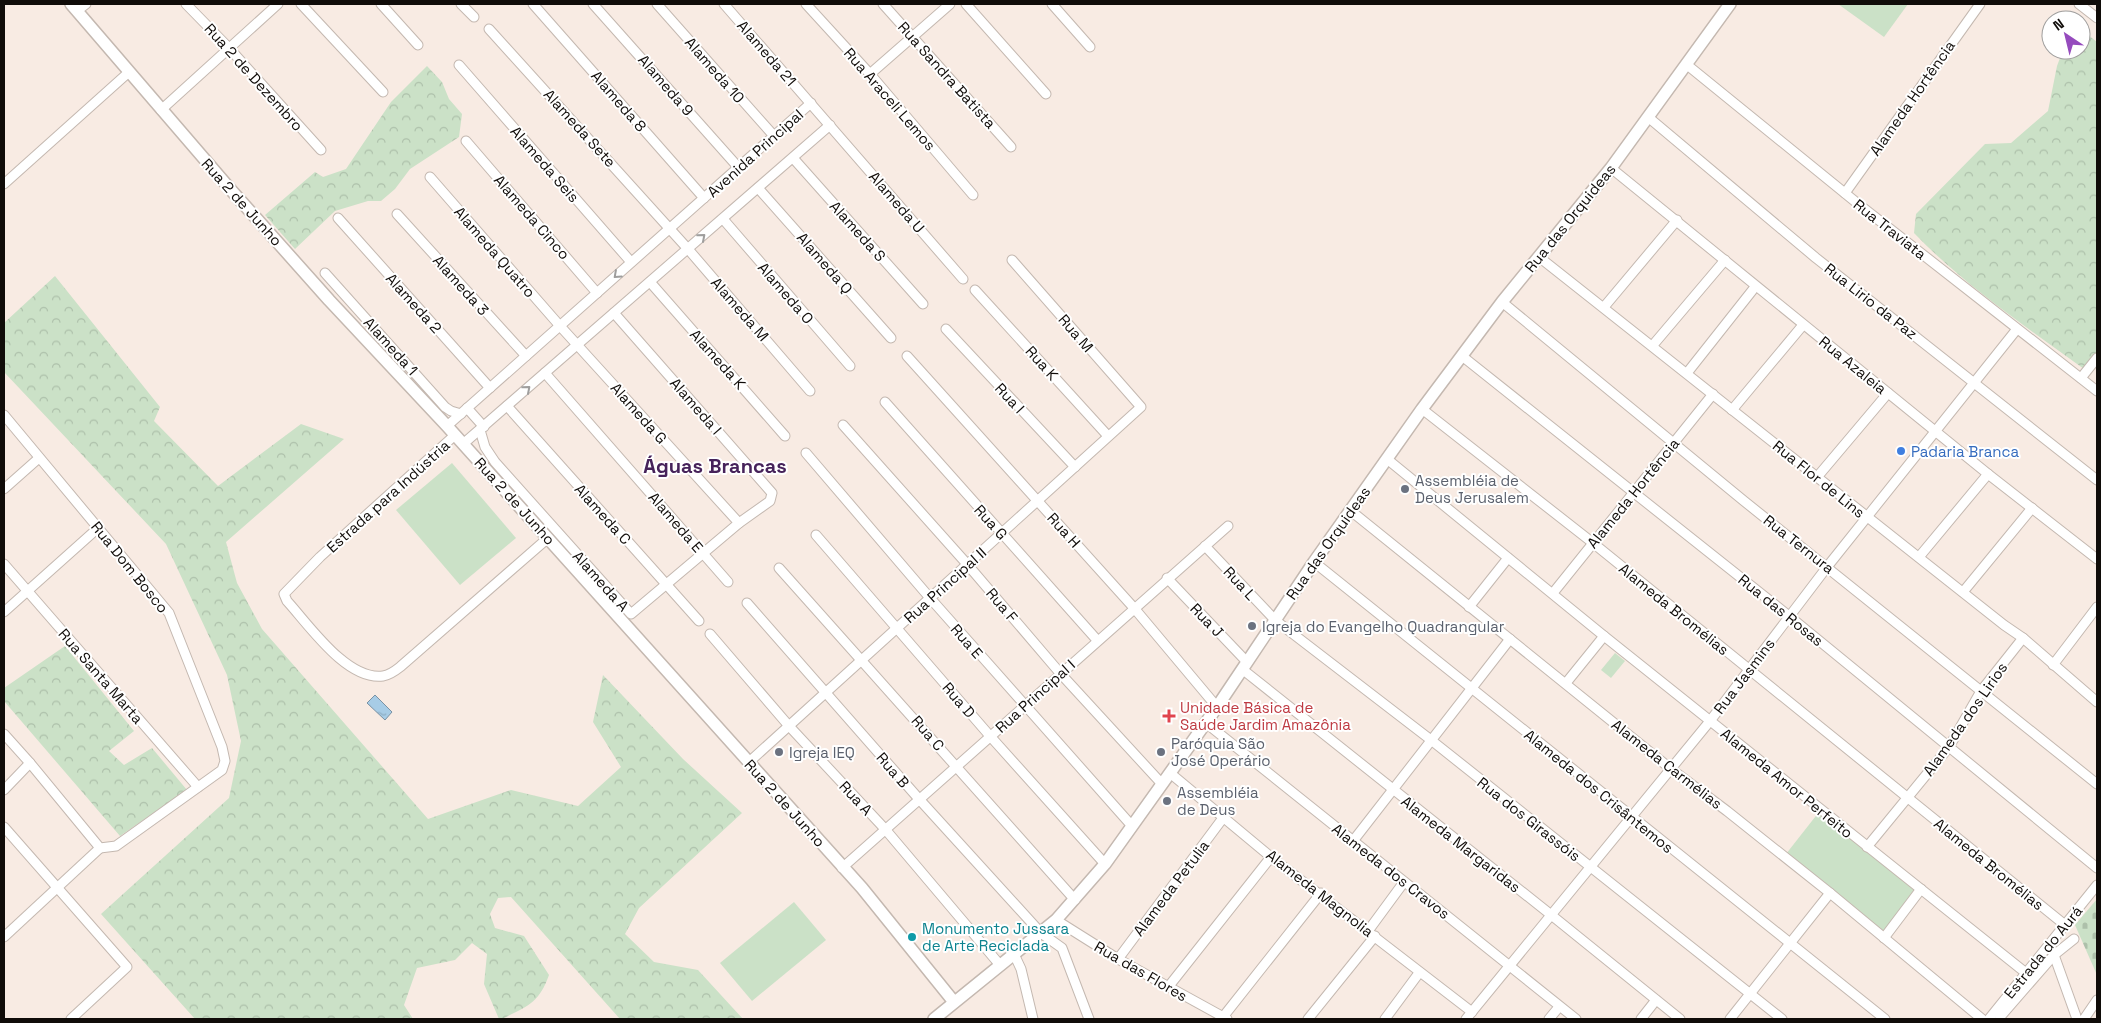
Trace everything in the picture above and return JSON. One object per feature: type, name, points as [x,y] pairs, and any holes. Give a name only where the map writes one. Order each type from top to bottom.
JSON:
[{"type":"street","name":"Rua 2 de Dezembro","points":[[186,4],[229,48],[321,150]]},
{"type":"street","points":[[161,110],[278,4]]},
{"type":"street","points":[[301,4],[383,92]]},
{"type":"street","points":[[381,4],[418,45]]},
{"type":"street","points":[[462,4],[474,17]]},
{"type":"street","name":"Alameda 8","points":[[534,4],[704,198]]},
{"type":"street","name":"Alameda 9","points":[[593,4],[738,167]]},
{"type":"street","name":"Alameda 10","points":[[657,4],[774,136]]},
{"type":"street","name":"Alameda 21","points":[[724,4],[811,103]]},
{"type":"street","name":"Rua Araceli Lemos","points":[[806,4],[870,74],[973,195]]},
{"type":"street","name":"Rua Sandra Batista","points":[[883,4],[1012,147]]},
{"type":"street","points":[[870,74],[950,4]]},
{"type":"street","points":[[966,4],[1046,94]]},
{"type":"street","points":[[1052,4],[1090,47]]},
{"type":"street","name":"Rua das Orquideas","points":[[934,1019],[1056,920],[1105,864],[1218,707],[1244,665],[1314,562],[1422,409],[1502,302],[1611,168],[1730,4]]},
{"type":"street","name":"Alameda Hortência","points":[[1845,193],[1980,4]]},
{"type":"street","points":[[2080,4],[2097,18]]},
{"type":"street","name":"Rua 2 de Junho","points":[[78,6],[161,110],[329,300],[448,426],[842,868],[862,888],[954,1002]]},
{"type":"street","name":"Alameda Sete","points":[[489,29],[670,228]]},
{"type":"street","name":"Rua Traviata","points":[[1686,64],[1845,193],[2097,391]]},
{"type":"street","name":"Alameda Seis","points":[[459,65],[631,262]]},
{"type":"street","points":[[4,184],[130,72]]},
{"type":"street","name":"Avenida Principal","points":[[448,426],[811,103],[830,125],[463,444]]},
{"type":"street","name":"Rua Lirio da Paz","points":[[1648,116],[1816,258],[2097,480]]},
{"type":"street","name":"Alameda U","points":[[830,125],[963,279]]},
{"type":"street","name":"Alameda Cinco","points":[[466,141],[597,293]]},
{"type":"street","name":"Alameda S","points":[[793,158],[923,304]]},
{"type":"street","name":"Rua Azaleia","points":[[1611,168],[1677,220],[1802,325],[1988,474],[2097,558]]},
{"type":"street","name":"Alameda Quatro","points":[[430,177],[560,326]]},
{"type":"street","name":"Alameda Q","points":[[758,188],[891,338]]},
{"type":"street","name":"Alameda 3","points":[[397,214],[526,356]]},
{"type":"street","name":"Alameda 2","points":[[338,218],[490,388]]},
{"type":"street","name":"Alameda O","points":[[722,219],[850,366]]},
{"type":"street","points":[[1604,307],[1677,220]]},
{"type":"street","name":"Alameda M","points":[[670,228],[810,391]]},
{"type":"street","name":"Rua Flor de Lins","points":[[1540,256],[1732,410],[1818,476],[1868,518],[2023,638],[2097,702]]},
{"type":"street","name":"Rua M","points":[[1012,260],[1141,407]]},
{"type":"street","points":[[1653,345],[1725,260]]},
{"type":"street","name":"Alameda 1","points":[[325,273],[445,406],[451,411],[464,411],[482,428]]},
{"type":"street","name":"Alameda K","points":[[650,282],[786,436]]},
{"type":"street","points":[[1687,373],[1755,287]]},
{"type":"street","name":"Rua K","points":[[975,290],[1108,436]]},
{"type":"street","name":"Rua Ternura","points":[[1502,302],[2097,784]]},
{"type":"street","name":"Alameda I","points":[[614,313],[772,493],[770,501],[739,523]]},
{"type":"street","points":[[1732,410],[1802,325]]},
{"type":"street","name":"Alameda G","points":[[560,326],[739,523]]},
{"type":"street","name":"Rua I","points":[[946,329],[1075,467]]},
{"type":"street","name":"Rua Jasmins","points":[[1466,1019],[1550,914],[1632,818],[1710,721],[1827,567],[2017,329]]},
{"type":"street","name":"Rua H","points":[[907,356],[1134,608],[1218,707]]},
{"type":"street","name":"Rua das Rosas","points":[[1462,356],[1633,494],[1789,616],[2097,868]]},
{"type":"street","points":[[2082,378],[2097,358]]},
{"type":"street","name":"Alameda E","points":[[546,373],[728,582]]},
{"type":"street","points":[[1818,476],[1888,393]]},
{"type":"street","name":"Alameda Hortência","points":[[1553,593],[1713,394]]},
{"type":"street","name":"Rua G","points":[[885,402],[1098,640]]},
{"type":"street","name":"Alameda C","points":[[507,406],[699,622]]},
{"type":"street","name":"Rua Principal II","points":[[749,762],[1141,407]]},
{"type":"street","name":"Alameda Bromélias","points":[[1422,409],[1593,543],[2065,925]]},
{"type":"street","name":"Rua Dom Bosco","points":[[4,415],[169,613],[222,747],[225,761],[222,770],[198,787]]},
{"type":"street","name":"Rua F","points":[[843,425],[967,564],[1060,674],[1162,784]]},
{"type":"street","name":"Alameda A","points":[[482,428],[484,447],[495,462],[631,614],[667,585]]},
{"type":"street","name":"Estrada para Indústria","points":[[455,435],[320,557],[284,594],[284,597],[341,660],[359,672],[383,676],[400,667],[548,538]]},
{"type":"street","name":"Rua E","points":[[806,453],[1024,706],[1132,826]]},
{"type":"street","points":[[4,489],[40,458]]},
{"type":"street","name":"Alameda Amor Perfeito","points":[[1387,459],[1604,636],[2026,973]]},
{"type":"street","points":[[1919,557],[1988,474]]},
{"type":"street","points":[[1963,592],[2032,508]]},
{"type":"street","name":"Alameda Carmélias","points":[[1351,511],[1671,769],[1830,893],[1982,1019]]},
{"type":"street","points":[[667,585],[703,552],[739,523]]},
{"type":"street","name":"Rua Principal I","points":[[842,868],[1167,578],[1228,526]]},
{"type":"street","points":[[4,612],[98,528]]},
{"type":"street","name":"Rua D","points":[[816,535],[990,736],[1105,864]]},
{"type":"street","name":"Rua L","points":[[1205,546],[1275,620]]},
{"type":"street","points":[[1469,607],[1508,558]]},
{"type":"street","name":"Alameda dos Crisântemos","points":[[1314,562],[1885,1019]]},
{"type":"street","name":"Rua Santa Marta","points":[[4,564],[198,787]]},
{"type":"street","name":"Rua C","points":[[779,568],[1075,900]]},
{"type":"street","name":"Rua J","points":[[1167,578],[1244,665]]},
{"type":"street","name":"Rua B","points":[[748,603],[919,799],[1041,933],[1062,948],[1089,1019]]},
{"type":"street","points":[[2053,664],[2097,607]]},
{"type":"street","name":"Rua dos Girassóis","points":[[1275,620],[1431,740],[1782,1019]]},
{"type":"street","name":"Rua A","points":[[710,634],[789,726],[886,830],[1000,965]]},
{"type":"street","points":[[1566,683],[1604,636]]},
{"type":"street","name":"Alameda dos Lirios","points":[[1867,847],[1949,747],[1982,691],[2023,638]]},
{"type":"street","points":[[1353,841],[1510,639]]},
{"type":"street","name":"Alameda Margaridas","points":[[1244,665],[1393,790],[1680,1019]]},
{"type":"street","name":"Alameda dos Cravos","points":[[1206,723],[1404,882],[1510,964],[1559,1007],[1576,1019]]},
{"type":"street","points":[[4,734],[100,848]]},
{"type":"street","points":[[4,790],[30,763]]},
{"type":"street","name":"Alameda Magnolia","points":[[1170,773],[1272,857],[1321,893],[1419,973],[1472,1012]]},
{"type":"street","points":[[4,937],[100,848],[116,846],[198,787]]},
{"type":"street","name":"Alameda Petulia","points":[[1118,959],[1223,818]]},
{"type":"street","points":[[4,827],[127,967],[71,1019]]},
{"type":"street","points":[[1169,986],[1272,857]]},
{"type":"street","points":[[1308,1019],[1371,934],[1404,882]]},
{"type":"street","name":"Estrada do Aurá","points":[[1988,1019],[2097,885]]},
{"type":"street","points":[[1884,938],[1921,889]]},
{"type":"street","points":[[1225,1018],[1321,893]]},
{"type":"street","points":[[1730,1019],[1830,893]]},
{"type":"street","name":"Rua das Flores","points":[[1056,920],[1118,959],[1225,1018]]},
{"type":"street","points":[[1998,1019],[2054,955],[2074,939]]},
{"type":"street","points":[[1014,954],[1023,975],[1033,1019]]},
{"type":"street","points":[[2054,955],[2077,1019]]},
{"type":"street","points":[[1385,1019],[1419,973]]},
{"type":"street","points":[[1641,1019],[1656,1000]]},
{"type":"street","points":[[2084,1019],[2097,1000]]},
{"type":"street","points":[[1549,1019],[1559,1007]]},
{"type":"green space","points":[[1838,4],[1908,4],[1884,37]]},
{"type":"green space","points":[[2091,37],[2097,42],[2097,353],[2084,369],[1974,288],[1914,233],[1916,214],[1985,144],[2011,143],[2048,111],[2059,60],[2091,60]]},
{"type":"green space","points":[[427,66],[442,82],[449,99],[462,114],[459,137],[410,169],[395,189],[381,201],[368,201],[335,211],[295,249],[265,215],[315,172],[323,177],[346,169],[391,102]]},
{"type":"green space","points":[[55,276],[160,407],[154,421],[218,486],[301,424],[344,439],[226,542],[237,583],[262,629],[428,819],[511,790],[578,806],[621,767],[593,722],[603,675],[683,759],[742,813],[639,908],[625,934],[654,962],[698,970],[743,1019],[620,1019],[511,897],[498,898],[490,914],[495,928],[524,936],[549,975],[541,992],[532,1003],[502,1019],[499,1019],[484,984],[487,954],[472,943],[455,960],[417,968],[404,1005],[413,1019],[195,1019],[101,914],[229,798],[241,741],[227,675],[166,544],[4,372],[4,323]]},
{"type":"green space","points":[[452,463],[516,538],[460,585],[396,510]]},
{"type":"green space","points":[[65,646],[134,731],[109,751],[124,765],[152,748],[187,790],[120,836],[4,701],[4,688]]},
{"type":"green space","points":[[1615,653],[1625,661],[1611,678],[1601,670]]},
{"type":"green space","points":[[1819,812],[1916,887],[1883,934],[1786,854]]},
{"type":"green space","points":[[2097,899],[2097,975],[2075,925]]},
{"type":"green space","points":[[794,902],[826,940],[752,1001],[720,963]]},
{"type":"water","points":[[375,695],[392,712],[385,720],[367,703]]},
{"type":"place","name":"Padaria Branca","points":[[1901,451]]},
{"type":"place","name":"Assembléia de Deus Jerusalem","points":[[1405,489]]},
{"type":"place","name":"Igreja do Evangelho Quadrangular","points":[[1252,626]]},
{"type":"place","name":"Unidade Básica de Saúde Jardim Amazônia","points":[[1169,716]]},
{"type":"place","name":"Igreja IEQ","points":[[779,752]]},
{"type":"place","name":"Paróquia São José Operário","points":[[1161,752]]},
{"type":"place","name":"Assembléia de Deus","points":[[1167,801]]},
{"type":"place","name":"Monumento Jussara de Arte Reciclada","points":[[912,937]]},
{"type":"district","name":"Águas Brancas","points":[[715,466]]}]
